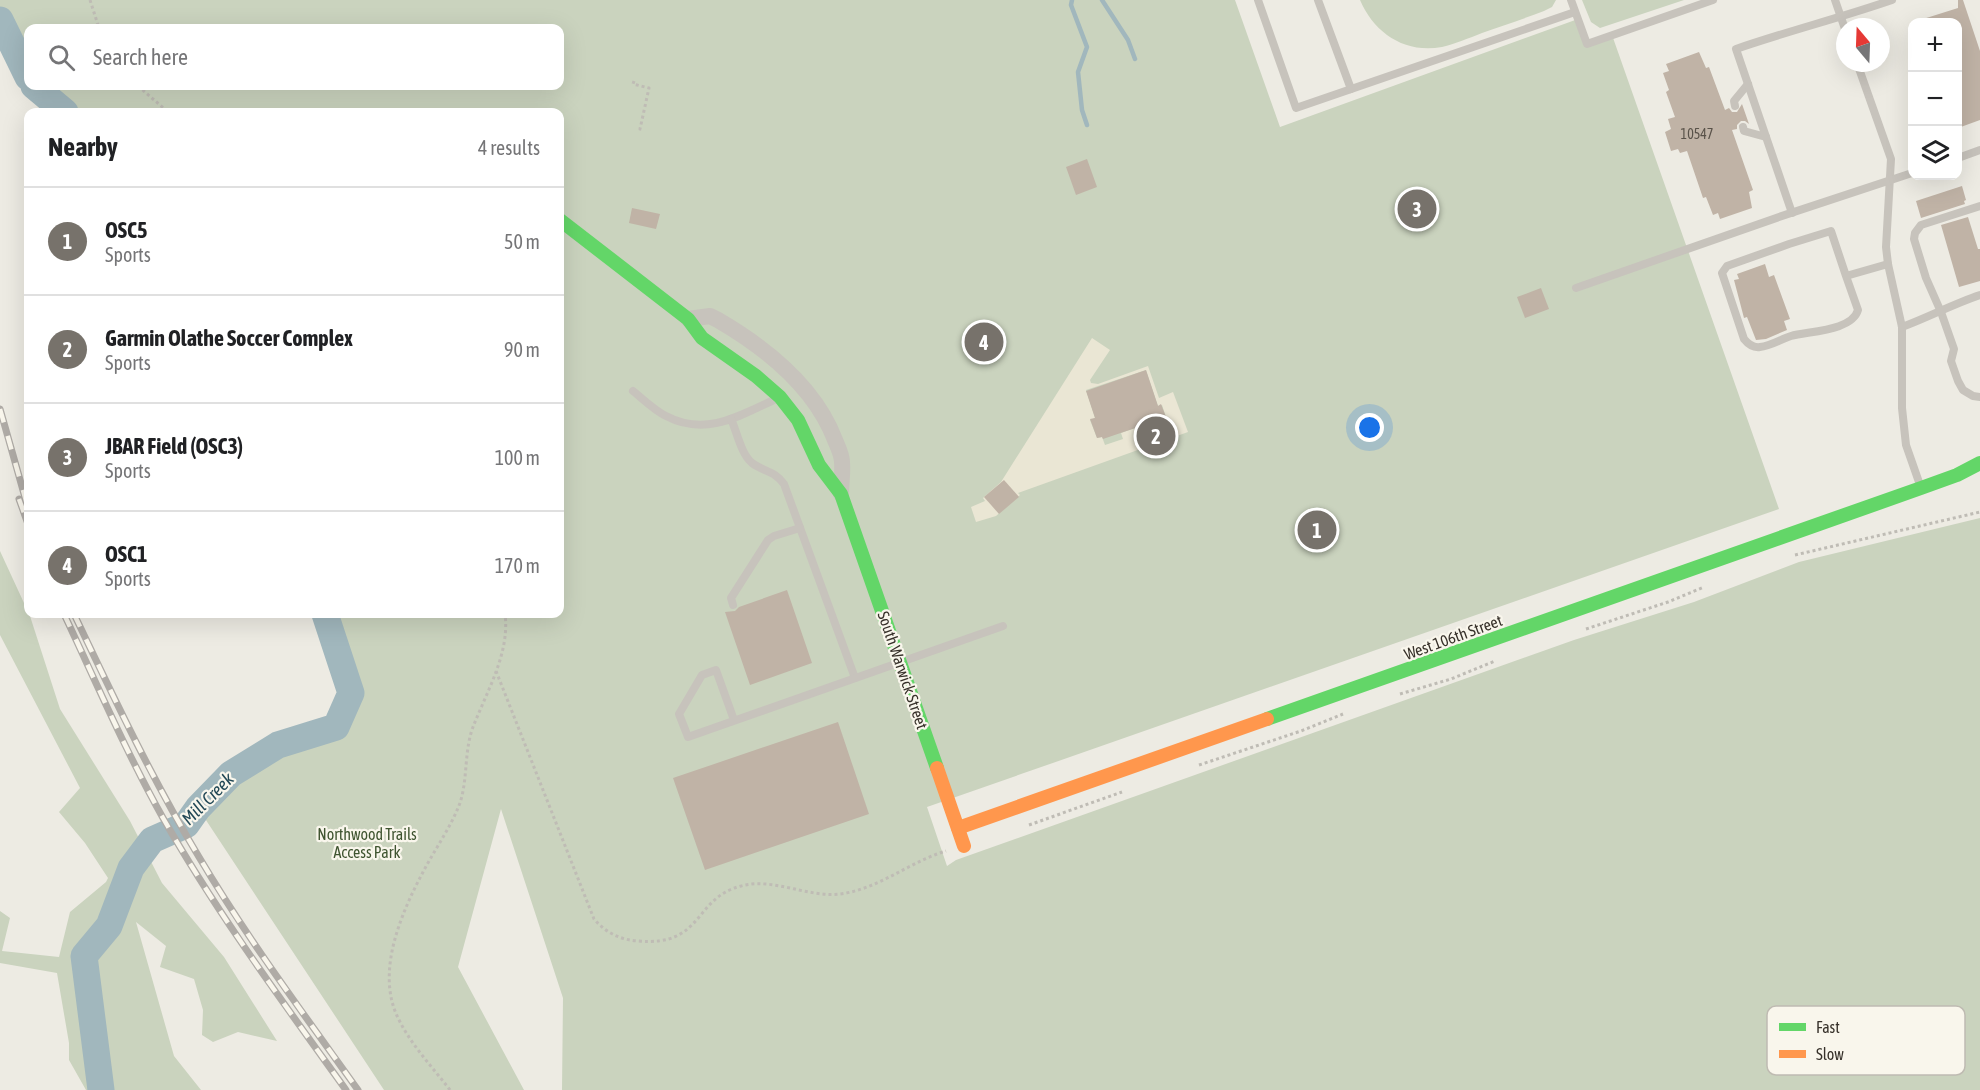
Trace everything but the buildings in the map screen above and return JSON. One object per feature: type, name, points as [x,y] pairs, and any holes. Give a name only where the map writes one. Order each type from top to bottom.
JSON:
[{"type":"street","points":[[564,223],[688,319]]},
{"type":"street","name":"South Warwick Street","points":[[841,494],[842,460],[829,424],[799,382],[782,365],[724,323],[711,316],[688,319],[702,338],[756,376],[780,398],[798,420],[819,465],[841,494],[964,846]]},
{"type":"street","name":"West 106th Street","points":[[958,828],[1921,488],[1957,475],[1980,463]]},
{"type":"street","name":"West 106th Street","points":[[1957,475],[1980,474]]},
{"type":"lane","points":[[1258,0],[1296,108],[1575,12]]},
{"type":"lane","points":[[1318,0],[1351,89]]},
{"type":"lane","points":[[1571,0],[1587,44],[1713,0]]},
{"type":"lane","points":[[1835,0],[1841,18],[1892,0]]},
{"type":"lane","points":[[1792,213],[1736,49],[1800,27],[1836,19]]},
{"type":"lane","points":[[1860,72],[1891,159],[1887,264],[1902,327],[1902,408],[1906,445],[1921,488]]},
{"type":"lane","points":[[1735,106],[1734,101],[1748,84]]},
{"type":"lane","points":[[1743,127],[1744,131],[1766,137]]},
{"type":"lane","points":[[1962,157],[1980,150]]},
{"type":"lane","points":[[1576,288],[1908,174]]},
{"type":"lane","points":[[1980,206],[1921,225],[1914,239],[1926,278],[1954,349],[1951,361],[1963,390],[1973,396],[1980,396]]},
{"type":"lane","points":[[1831,231],[1846,276],[1858,310],[1857,315],[1848,322],[1818,333],[1793,336],[1766,346],[1752,347],[1744,339],[1722,273],[1727,266],[1831,231]]},
{"type":"lane","points":[[1846,276],[1887,264]]},
{"type":"lane","points":[[1902,327],[1980,295]]},
{"type":"lane","points":[[633,391],[665,416],[685,424],[709,426],[780,398]]},
{"type":"lane","points":[[731,419],[745,454],[751,462],[779,476],[784,484],[855,678]]},
{"type":"lane","points":[[733,605],[731,598],[768,540],[800,528]]},
{"type":"lane","points":[[734,720],[716,670],[702,675],[679,714],[688,737],[1003,626]]},
{"type":"path","points":[[90,0],[98,24]]},
{"type":"path","points":[[634,81],[633,84],[649,88],[640,129],[644,130]]},
{"type":"path","points":[[143,90],[163,108]]},
{"type":"path","points":[[450,1090],[403,1026],[391,997],[390,966],[393,945],[409,901],[460,803],[472,729],[500,661],[504,642],[505,618]]},
{"type":"green space","name":"Northwood Trails Access Park","points":[[0,0],[1235,0],[1280,127],[1578,19],[1587,44],[1612,35],[1779,509],[927,807],[947,866],[956,860],[1574,640],[1694,602],[1799,562],[1980,518],[1980,1090],[562,1090],[563,998],[501,809],[458,967],[524,1090],[384,1090],[198,808],[231,774],[278,745],[336,727],[351,692],[326,618],[564,618],[564,108],[60,108],[39,90],[564,90],[564,24],[24,24],[24,69],[0,20]]},
{"type":"green space","points":[[1360,0],[1556,0],[1552,7],[1544,11],[1452,44],[1428,48],[1403,44],[1382,31],[1366,12]]},
{"type":"green space","points":[[1582,0],[1684,0],[1600,28],[1591,22]]},
{"type":"green space","points":[[0,551],[24,603],[24,618],[31,618],[60,709],[130,821],[162,883],[224,957],[277,1041],[238,1032],[213,1042],[202,1035],[203,1010],[194,979],[160,967],[166,946],[136,922],[174,1056],[201,1090],[86,1090],[69,1060],[69,1043],[57,973],[0,963],[0,911],[10,918],[2,951],[59,957],[70,912],[108,878],[85,843],[59,812],[80,788],[0,635]]},
{"type":"shaded area","points":[[1092,338],[1110,350],[1090,380],[1091,383],[1098,384],[1148,366],[1159,398],[1173,392],[1188,432],[1018,493],[1020,495],[996,516],[976,522],[971,507],[985,501],[983,498],[1001,482]],"holes":[[[1146,370],[1158,406],[1162,405],[1166,417],[1158,421],[1159,424],[1146,428],[1144,425],[1121,433],[1123,439],[1105,445],[1102,437],[1097,438],[1090,420],[1095,418],[1086,390]]]},
{"type":"waterway","points":[[1072,0],[1071,5],[1087,47],[1078,72],[1082,110],[1087,125]]},
{"type":"waterway","points":[[1102,0],[1128,40],[1135,59]]},
{"type":"waterway","name":"Mill Creek","points":[[0,20],[24,69]]},
{"type":"waterway","name":"Mill Creek","points":[[39,90],[60,108]]},
{"type":"waterway","name":"Mill Creek","points":[[101,1090],[84,956],[109,926],[131,868],[152,840],[186,825],[198,808],[231,774],[278,745],[336,727],[351,693],[326,618]]},
{"type":"railway","points":[[0,409],[24,494]]},
{"type":"railway","points":[[19,499],[24,513]]},
{"type":"railway","points":[[66,618],[136,768],[163,818],[205,888],[346,1090]]},
{"type":"railway","points":[[76,618],[149,767],[199,857],[256,946],[358,1090]]},
{"type":"traffic: fast","points":[[564,223],[688,319],[702,338],[756,376],[780,397],[798,420],[819,465],[841,494],[937,768]]},
{"type":"traffic: fast","points":[[1267,719],[1921,488],[1957,475],[1980,463]]},
{"type":"traffic: slow","points":[[958,828],[1267,719]]},
{"type":"traffic: slow","points":[[937,768],[964,846]]},
{"type":"place","name":"JBAR Field (OSC3)","points":[[1417,209]]},
{"type":"place","name":"OSC1","points":[[984,342]]},
{"type":"place","name":"Garmin Olathe Soccer Complex","points":[[1156,436]]},
{"type":"place","name":"OSC5","points":[[1317,530]]}]
